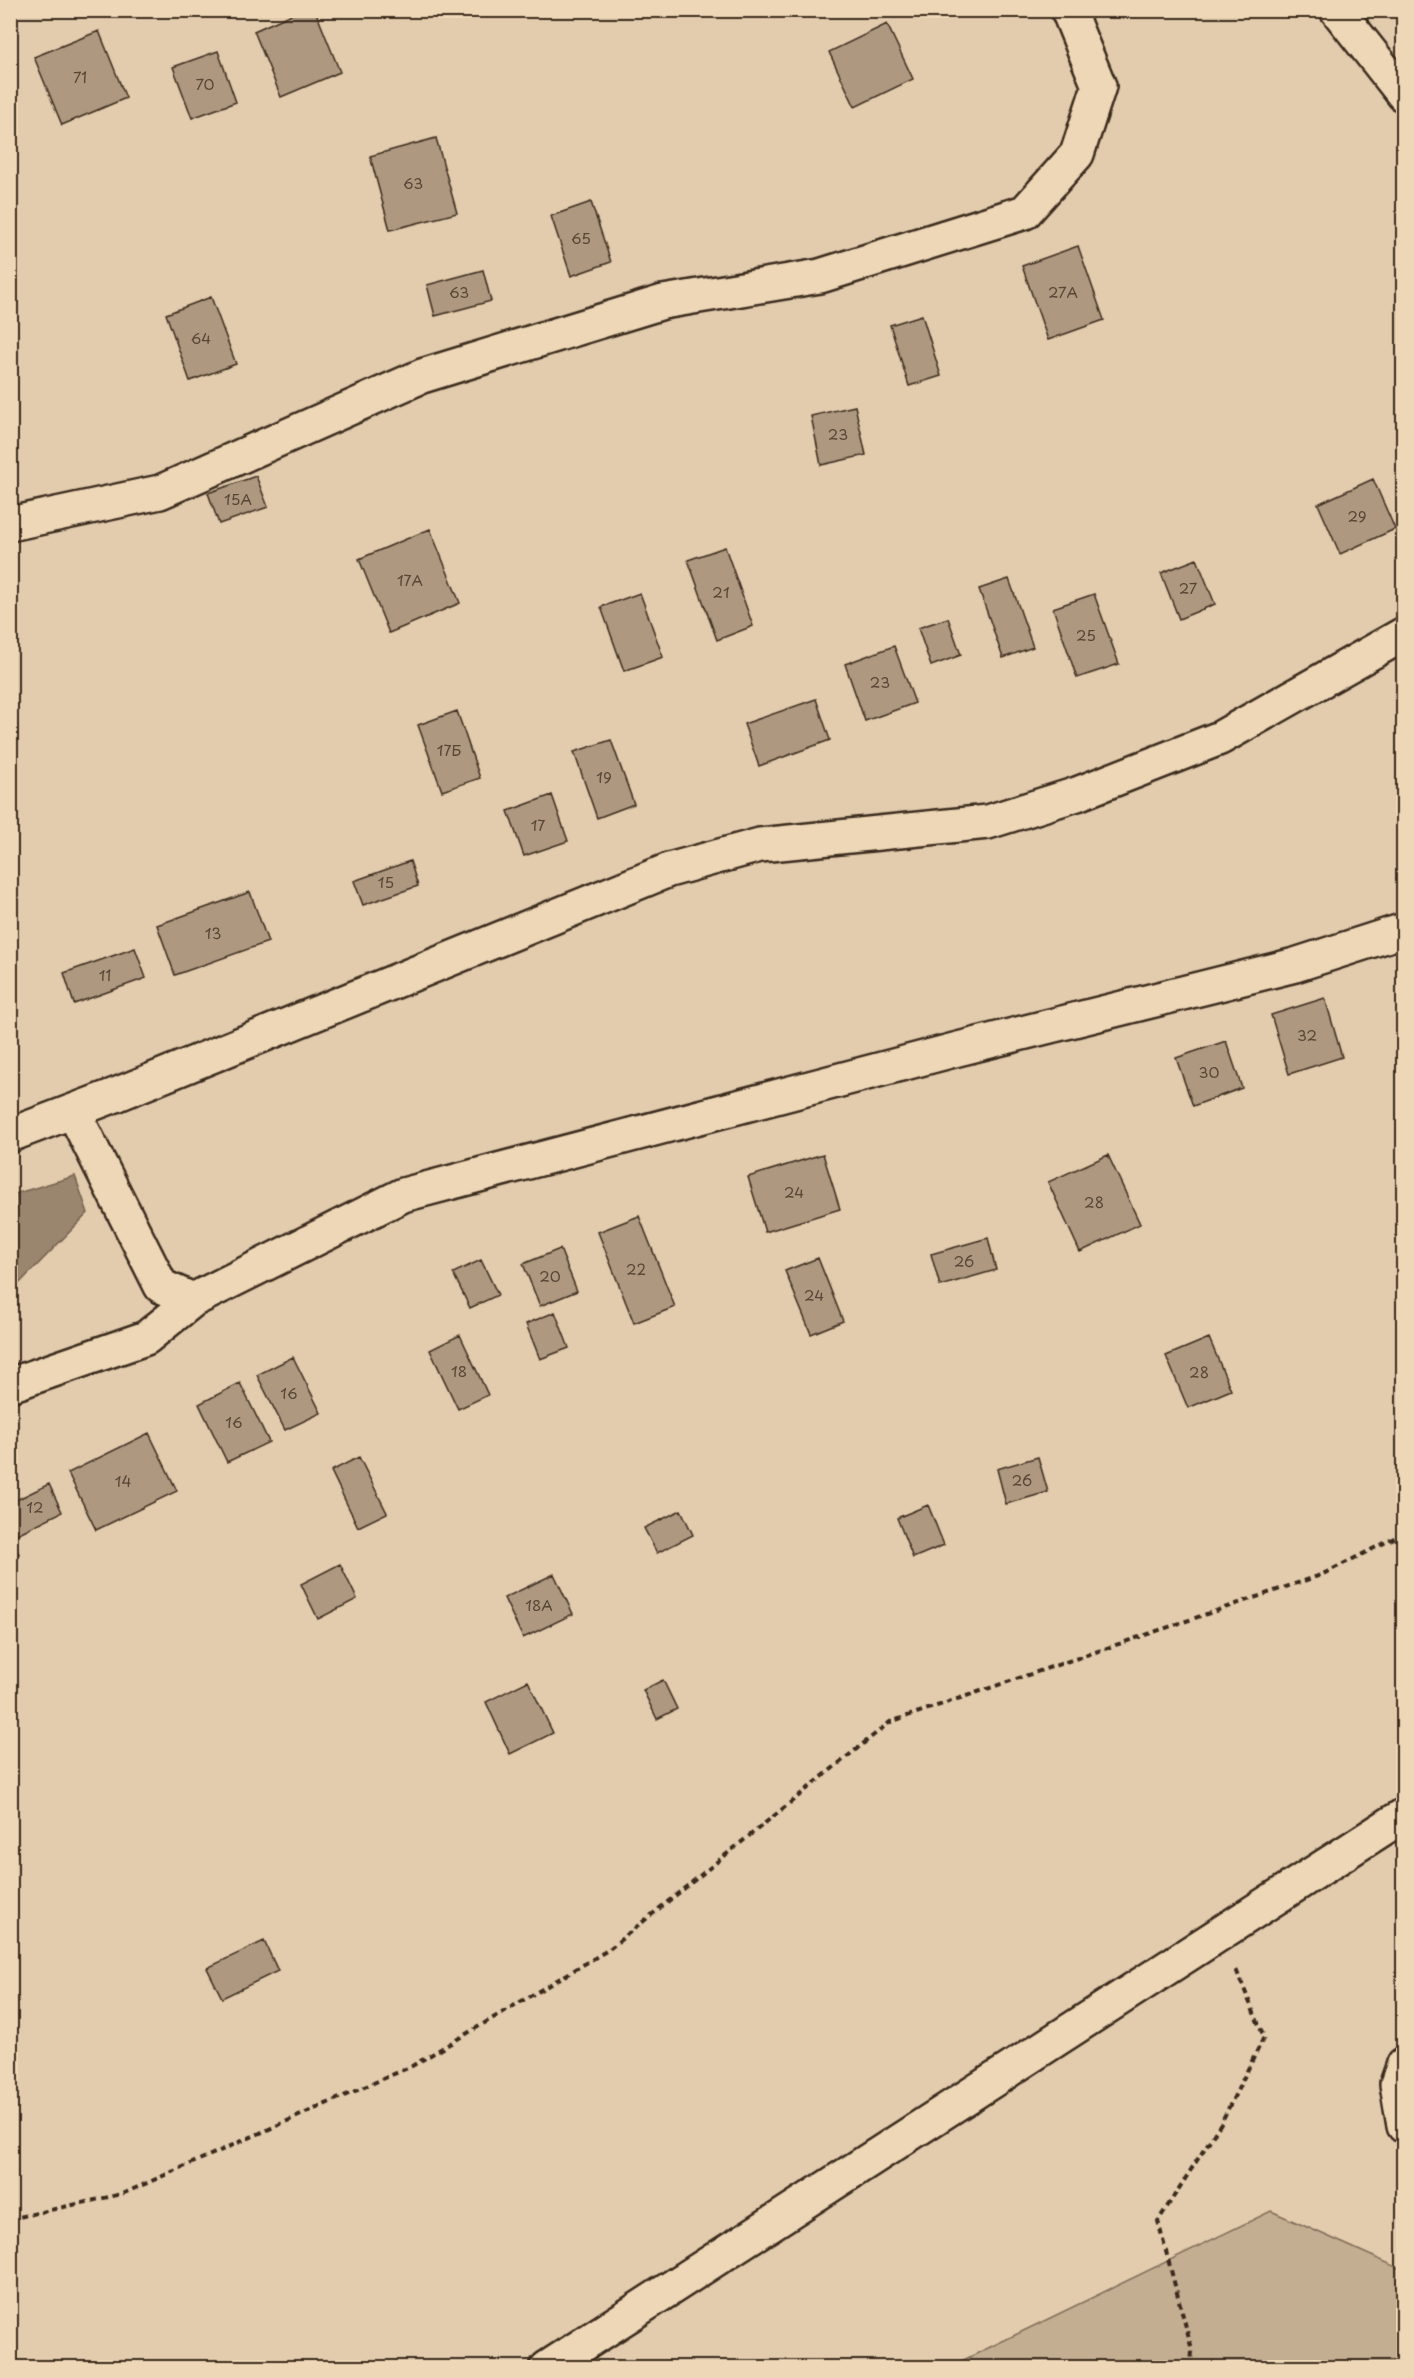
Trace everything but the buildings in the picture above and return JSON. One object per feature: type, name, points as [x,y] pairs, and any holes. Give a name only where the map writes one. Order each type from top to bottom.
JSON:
[{"type":"street","points":[[10,524],[160,492],[422,376],[663,302],[820,276],[1025,212],[1077,154],[1099,86],[1068,10]]},
{"type":"street","points":[[1337,10],[1404,94]]},
{"type":"street","points":[[10,1135],[669,870],[760,845],[988,822],[1077,794],[1220,738],[1404,634]]},
{"type":"street","points":[[10,1385],[146,1338],[193,1300],[403,1195],[958,1049],[1295,964],[1404,930]]},
{"type":"street","points":[[73,1111],[161,1286],[193,1300]]},
{"type":"street","points":[[547,2367],[1404,1815]]},
{"type":"street","points":[[1404,2064],[1396,2084],[1404,2126]]},
{"type":"path","points":[[10,2219],[122,2194],[412,2066],[608,1950],[890,1722],[1321,1575],[1404,1533]]},
{"type":"path","points":[[1191,2367],[1192,2350],[1158,2221],[1221,2123],[1263,2037],[1221,1933]]},
{"type":"shaded area","points":[[75,1176],[88,1213],[11,1292],[11,1195]]},
{"type":"shaded area","points":[[1271,2211],[1403,2270],[1403,2367],[949,2367]]}]
